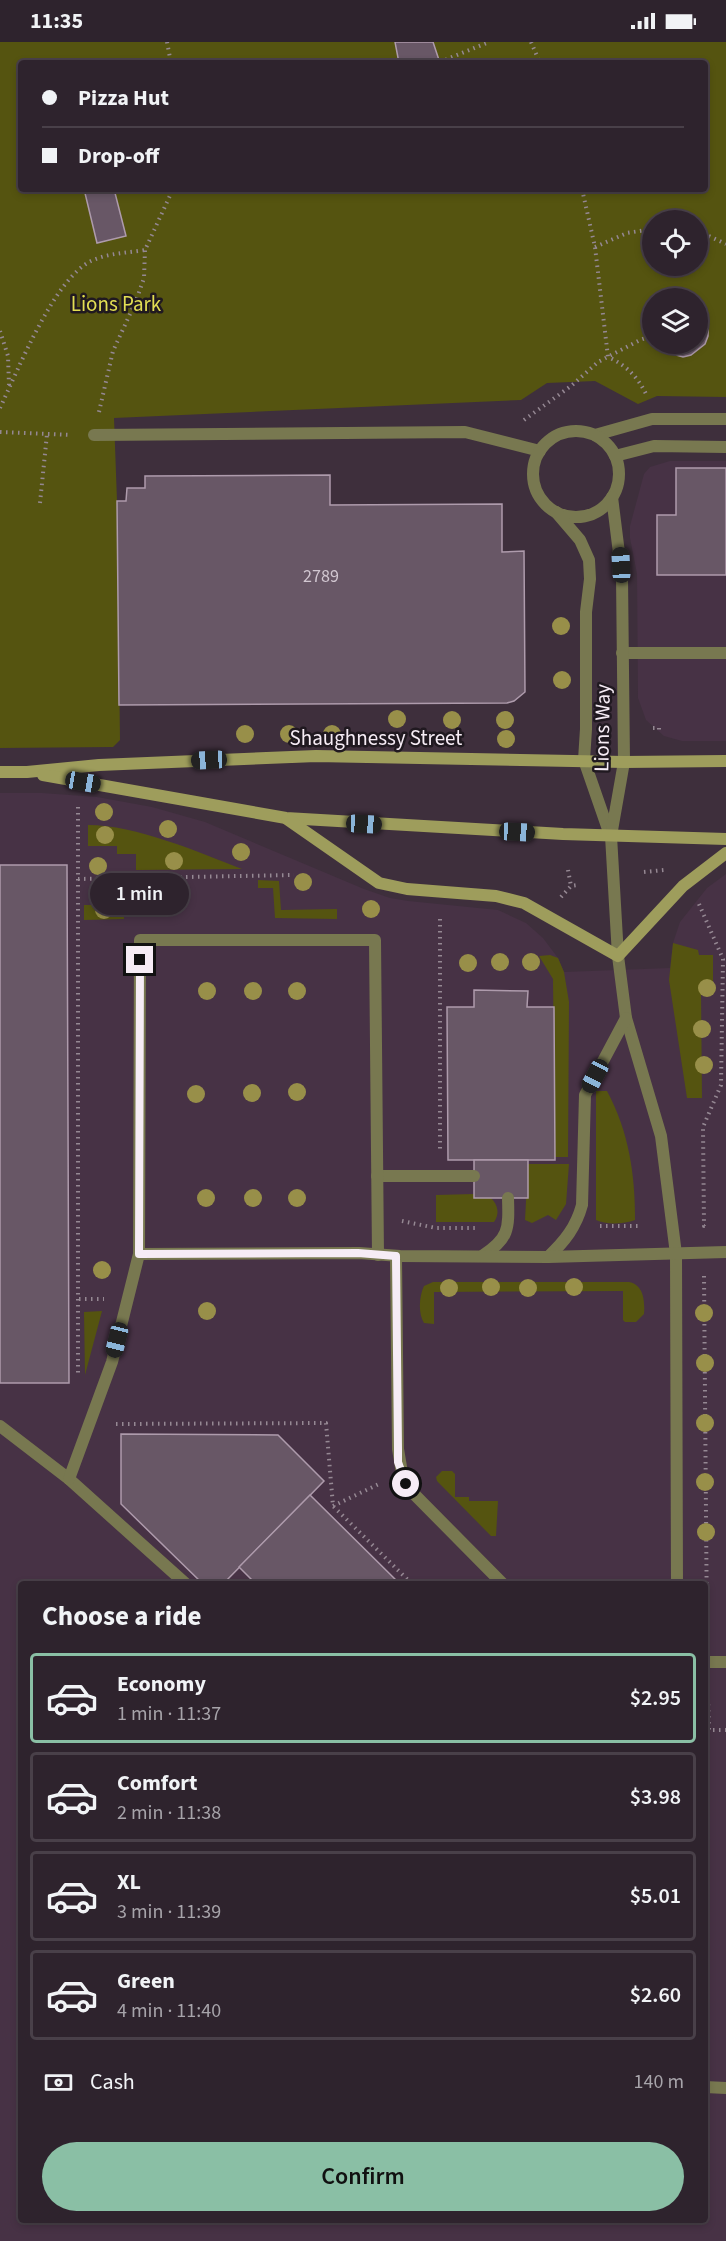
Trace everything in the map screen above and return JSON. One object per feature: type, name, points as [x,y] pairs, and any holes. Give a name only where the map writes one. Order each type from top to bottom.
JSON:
[{"type":"main road","name":"Shaughnessy Street","points":[[0,772],[27,772],[99,765],[316,756],[624,762],[726,761]]},
{"type":"main road","name":"Shaughnessy Street","points":[[27,772],[286,818],[611,836],[726,839]]},
{"type":"main road","points":[[286,818],[380,883],[407,890],[496,896],[524,903],[618,956],[683,886],[726,853]]},
{"type":"street","points":[[595,435],[652,419],[726,420]]},
{"type":"street","points":[[576,430],[595,435],[603,440],[618,463],[619,477],[612,497],[597,511],[584,516],[570,516],[556,512],[545,504],[537,492],[533,478],[534,464],[540,451],[549,440],[562,433],[576,430]]},
{"type":"street","points":[[94,435],[465,432],[540,451]]},
{"type":"street","points":[[615,456],[654,446],[726,447]]},
{"type":"street","name":"Lions Way","points":[[611,836],[624,762],[620,553],[612,497]]},
{"type":"street","name":"Lions Way","points":[[556,512],[580,540],[589,560],[584,760],[611,836]]},
{"type":"street","points":[[622,653],[726,653]]},
{"type":"street","points":[[611,836],[618,956],[626,1018],[661,1136],[676,1254],[677,1581]]},
{"type":"street","points":[[69,1479],[112,1362],[139,1254],[140,940],[375,940],[378,1255]]},
{"type":"street","points":[[548,1257],[571,1233],[578,1219],[582,1205],[585,1095],[626,1018]]},
{"type":"street","points":[[377,1176],[474,1176]]},
{"type":"street","points":[[481,1257],[496,1247],[506,1236],[509,1227],[508,1198]]},
{"type":"street","points":[[139,1254],[548,1257],[726,1252]]},
{"type":"street","points":[[396,1256],[398,1449],[402,1473],[413,1493],[500,1581]]},
{"type":"street","points":[[0,1426],[69,1479],[183,1581]]},
{"type":"street","points":[[708,1662],[726,1662]]},
{"type":"street","points":[[708,2087],[726,2088]]},
{"type":"path","points":[[167,42],[170,60]]},
{"type":"path","points":[[445,60],[489,42]]},
{"type":"path","points":[[531,42],[539,60]]},
{"type":"path","points":[[0,432],[94,435],[113,351],[144,278],[144,250],[172,192]]},
{"type":"path","points":[[583,192],[595,247],[608,357]]},
{"type":"path","points":[[595,247],[627,233],[642,231]]},
{"type":"path","points":[[708,236],[726,244]]},
{"type":"path","points":[[0,408],[54,298],[73,275],[89,262],[108,255],[144,250]]},
{"type":"path","points":[[0,331],[9,356],[9,390]]},
{"type":"path","points":[[516,426],[571,386],[590,368],[642,339]]},
{"type":"path","points":[[608,357],[633,374],[649,400]]},
{"type":"path","points":[[40,503],[46,434]]},
{"type":"path","points":[[653,728],[659,728],[659,732]]},
{"type":"path","points":[[78,807],[78,1379]]},
{"type":"path","points":[[568,870],[571,886]]},
{"type":"path","points":[[644,873],[664,870],[671,873]]},
{"type":"path","points":[[78,879],[294,874]]},
{"type":"path","points":[[559,900],[571,886],[578,885]]},
{"type":"path","points":[[699,904],[723,959],[724,1027],[720,1085],[703,1127],[704,1226],[715,1226]]},
{"type":"path","points":[[429,1154],[440,1154],[440,919]]},
{"type":"path","points":[[378,1219],[399,1220],[436,1228],[480,1227]]},
{"type":"path","points":[[592,1226],[638,1226]]},
{"type":"path","points":[[704,1275],[707,1581]]},
{"type":"path","points":[[79,1299],[105,1299]]},
{"type":"path","points":[[116,1424],[326,1423],[333,1506],[409,1581]]},
{"type":"path","points":[[333,1506],[402,1473]]},
{"type":"path","points":[[708,1723],[709,1730],[726,1730]]},
{"type":"shaded area","points":[[670,461],[726,461],[726,741],[682,741],[664,736],[646,720],[638,698],[637,574],[630,526],[644,474],[650,467]]},
{"type":"shaded area","points":[[0,793],[97,797],[152,807],[205,822],[390,898],[498,910],[526,923],[543,938],[558,958],[564,972],[670,968],[673,943],[680,922],[707,888],[726,874],[726,2241],[0,2241]]},
{"type":"green space","name":"Lions Park","points":[[0,42],[726,42],[726,397],[657,396],[638,404],[595,381],[547,383],[521,400],[114,418],[120,740],[113,747],[0,748]]},
{"type":"green space","points":[[88,825],[107,826],[146,834],[242,869],[136,870],[136,854],[117,854],[117,846],[88,846]]},
{"type":"green space","points":[[258,880],[279,881],[281,910],[337,909],[337,919],[275,918],[273,888],[258,888]]},
{"type":"green space","points":[[101,889],[123,889],[124,919],[84,920],[84,905],[102,905]]},
{"type":"green space","points":[[673,943],[698,950],[699,955],[713,955],[713,991],[701,991],[702,1098],[687,1098],[669,980]]},
{"type":"green space","points":[[550,955],[558,958],[564,972],[569,1002],[568,1157],[555,1157],[553,979],[539,956]]},
{"type":"green space","points":[[596,1091],[607,1091],[626,1138],[634,1186],[635,1220],[610,1223],[596,1220]]},
{"type":"green space","points":[[528,1164],[569,1164],[566,1204],[556,1220],[548,1215],[532,1223],[525,1220]]},
{"type":"green space","points":[[474,1194],[475,1198],[491,1198],[498,1213],[494,1222],[436,1222],[436,1195]]},
{"type":"green space","points":[[433,1282],[629,1282],[641,1290],[644,1299],[644,1314],[636,1322],[623,1320],[623,1291],[434,1292],[434,1324],[424,1323],[420,1310],[421,1295],[424,1286]]},
{"type":"green space","points":[[102,1311],[85,1375],[84,1312]]},
{"type":"green space","points":[[442,1471],[452,1471],[455,1474],[455,1497],[469,1497],[469,1501],[498,1501],[496,1536],[491,1536],[437,1481],[436,1477]]},
{"type":"building","points":[[395,42],[433,42],[439,60],[398,60]]},
{"type":"building","points":[[85,192],[115,192],[126,236],[97,243]]},
{"type":"building","points":[[673,354],[692,354],[683,357]]},
{"type":"building","points":[[676,468],[726,468],[726,575],[657,575],[657,515],[676,515]]},
{"type":"building","points":[[330,475],[330,505],[502,504],[502,552],[524,551],[525,692],[514,701],[507,703],[119,705],[117,501],[126,501],[127,488],[145,488],[145,476]]},
{"type":"building","points":[[0,865],[67,865],[69,1383],[0,1383]]},
{"type":"building","points":[[474,990],[528,991],[527,1007],[554,1007],[555,1160],[448,1160],[447,1007],[474,1007]]},
{"type":"building","points":[[474,1160],[528,1160],[528,1198],[474,1198]]},
{"type":"building","points":[[121,1434],[278,1435],[324,1481],[226,1581],[200,1581],[121,1504]]},
{"type":"building","points":[[310,1495],[397,1581],[253,1581],[239,1567]]},
{"type":"route","points":[[140,960],[139,1254],[358,1253],[396,1256],[398,1462],[406,1484]]}]
